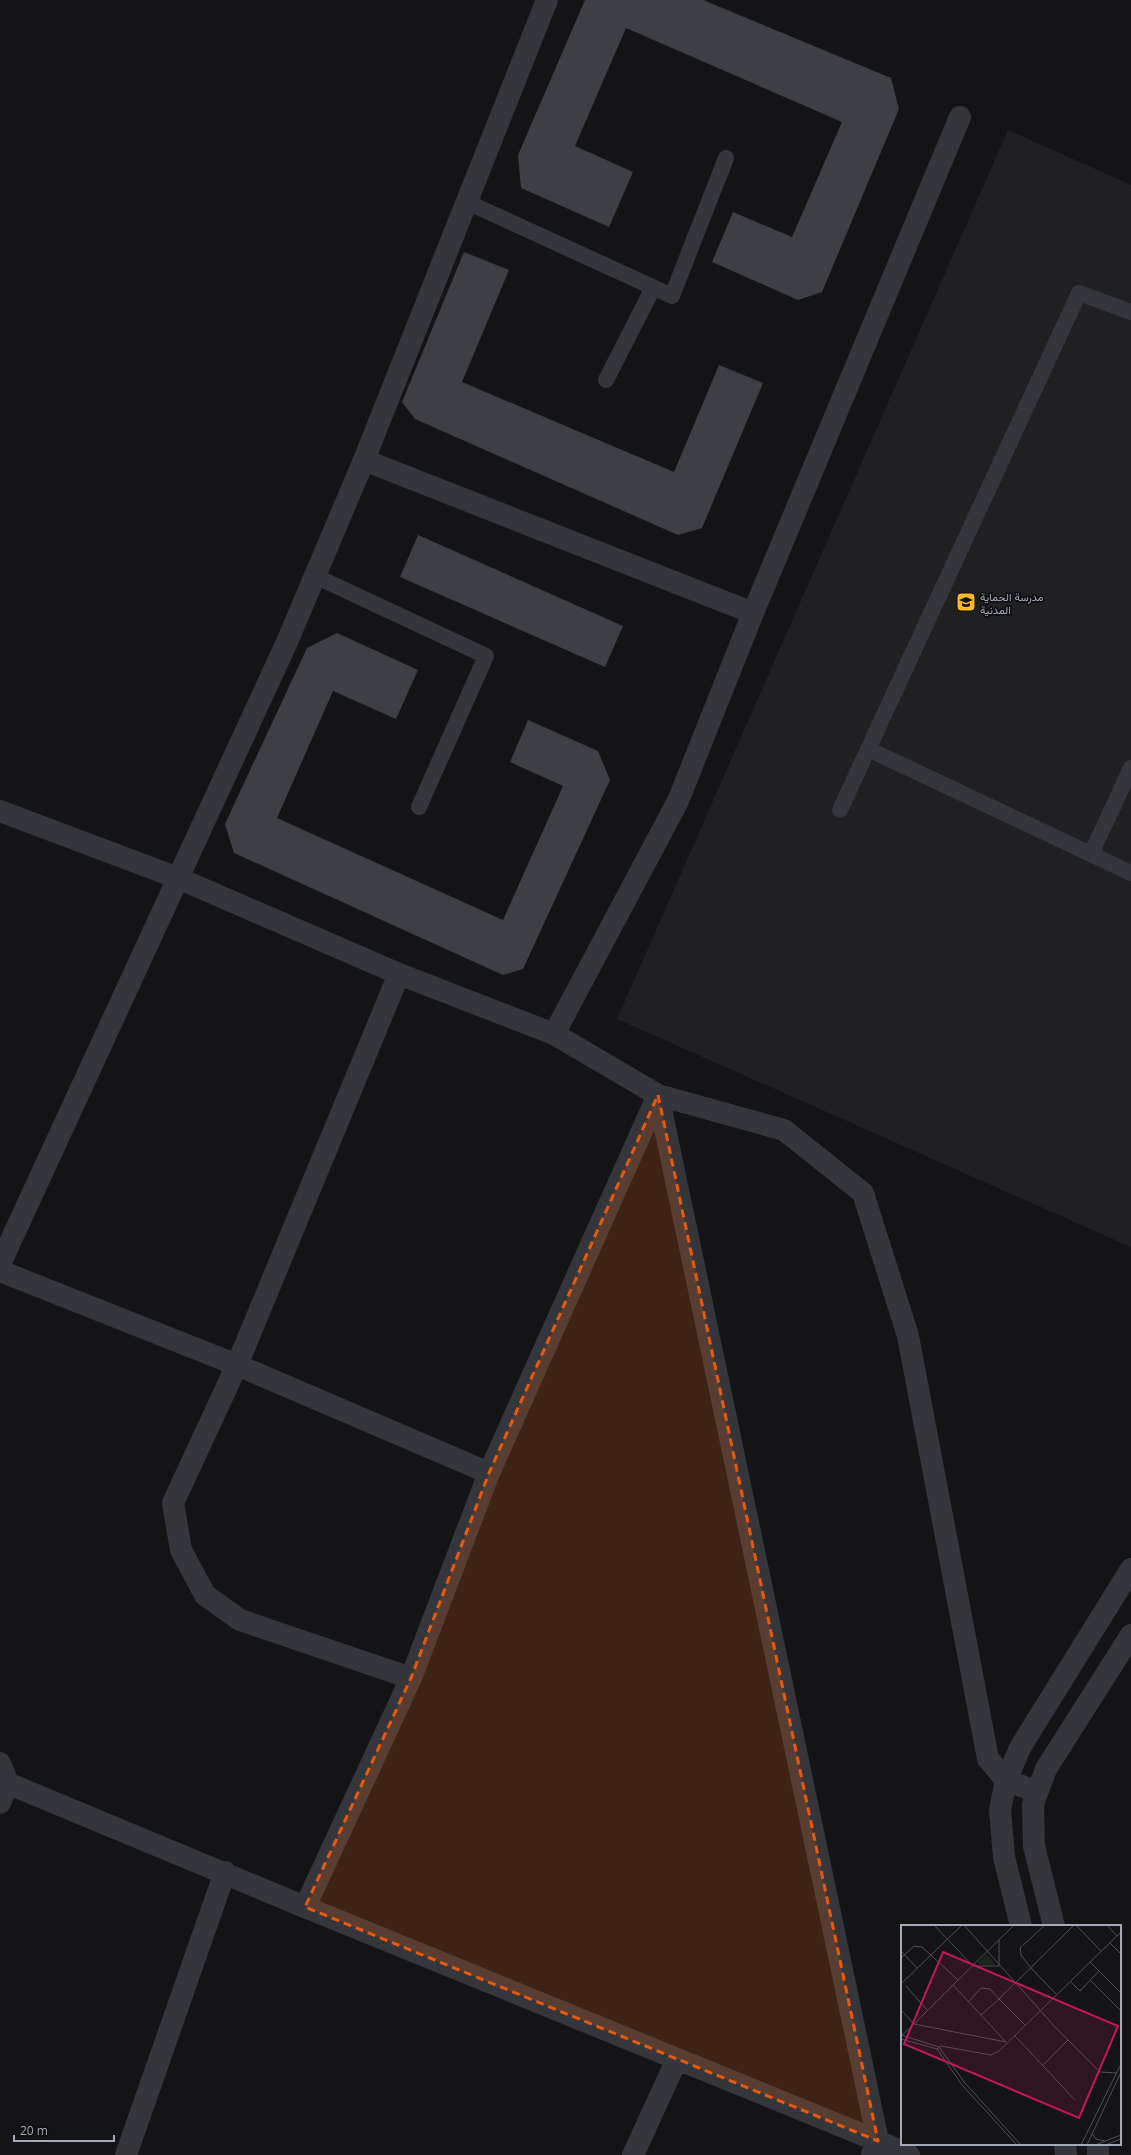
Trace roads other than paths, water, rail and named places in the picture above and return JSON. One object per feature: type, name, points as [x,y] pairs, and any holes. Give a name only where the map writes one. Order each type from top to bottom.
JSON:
[{"type":"street","points":[[0,1264],[287,642],[364,460],[547,0]]},
{"type":"street","points":[[554,1034],[678,801],[753,612],[960,117]]},
{"type":"street","points":[[364,460],[753,612]]},
{"type":"street","points":[[0,811],[178,878],[399,974],[554,1034],[658,1095],[784,1130],[863,1193],[908,1336],[988,1759],[1006,1780],[1037,1792]]},
{"type":"street","points":[[399,974],[237,1365],[173,1503],[181,1550],[205,1595],[240,1620],[411,1678]]},
{"type":"street","points":[[305,1907],[411,1678],[489,1474],[658,1095]]},
{"type":"street","points":[[658,1095],[875,2148]]},
{"type":"street","points":[[0,1271],[237,1365],[489,1474]]},
{"type":"street","points":[[1021,1925],[1004,1857],[1000,1810],[1006,1780],[1021,1746],[1131,1569]]},
{"type":"street","points":[[1054,1925],[1034,1846],[1034,1804],[1037,1792],[1046,1769],[1131,1635]]},
{"type":"street","points":[[0,1763],[4,1781],[0,1803]]},
{"type":"street","points":[[4,1781],[225,1872],[305,1907],[677,2059],[875,2148],[909,2155]]},
{"type":"street","points":[[126,2155],[225,1872]]},
{"type":"street","points":[[633,2155],[677,2059]]},
{"type":"street","points":[[1065,2145],[1066,2155]]},
{"type":"lane","points":[[467,202],[672,296],[726,158]]},
{"type":"lane","points":[[606,380],[653,288]]},
{"type":"lane","points":[[840,810],[1079,293],[1131,312]]},
{"type":"lane","points":[[315,576],[486,656],[419,807]]},
{"type":"lane","points":[[868,749],[1131,873]]},
{"type":"lane","points":[[1092,854],[1131,768]]},
{"type":"place","name":"مدرسة الحماية المدنية","points":[[966,602]]}]
